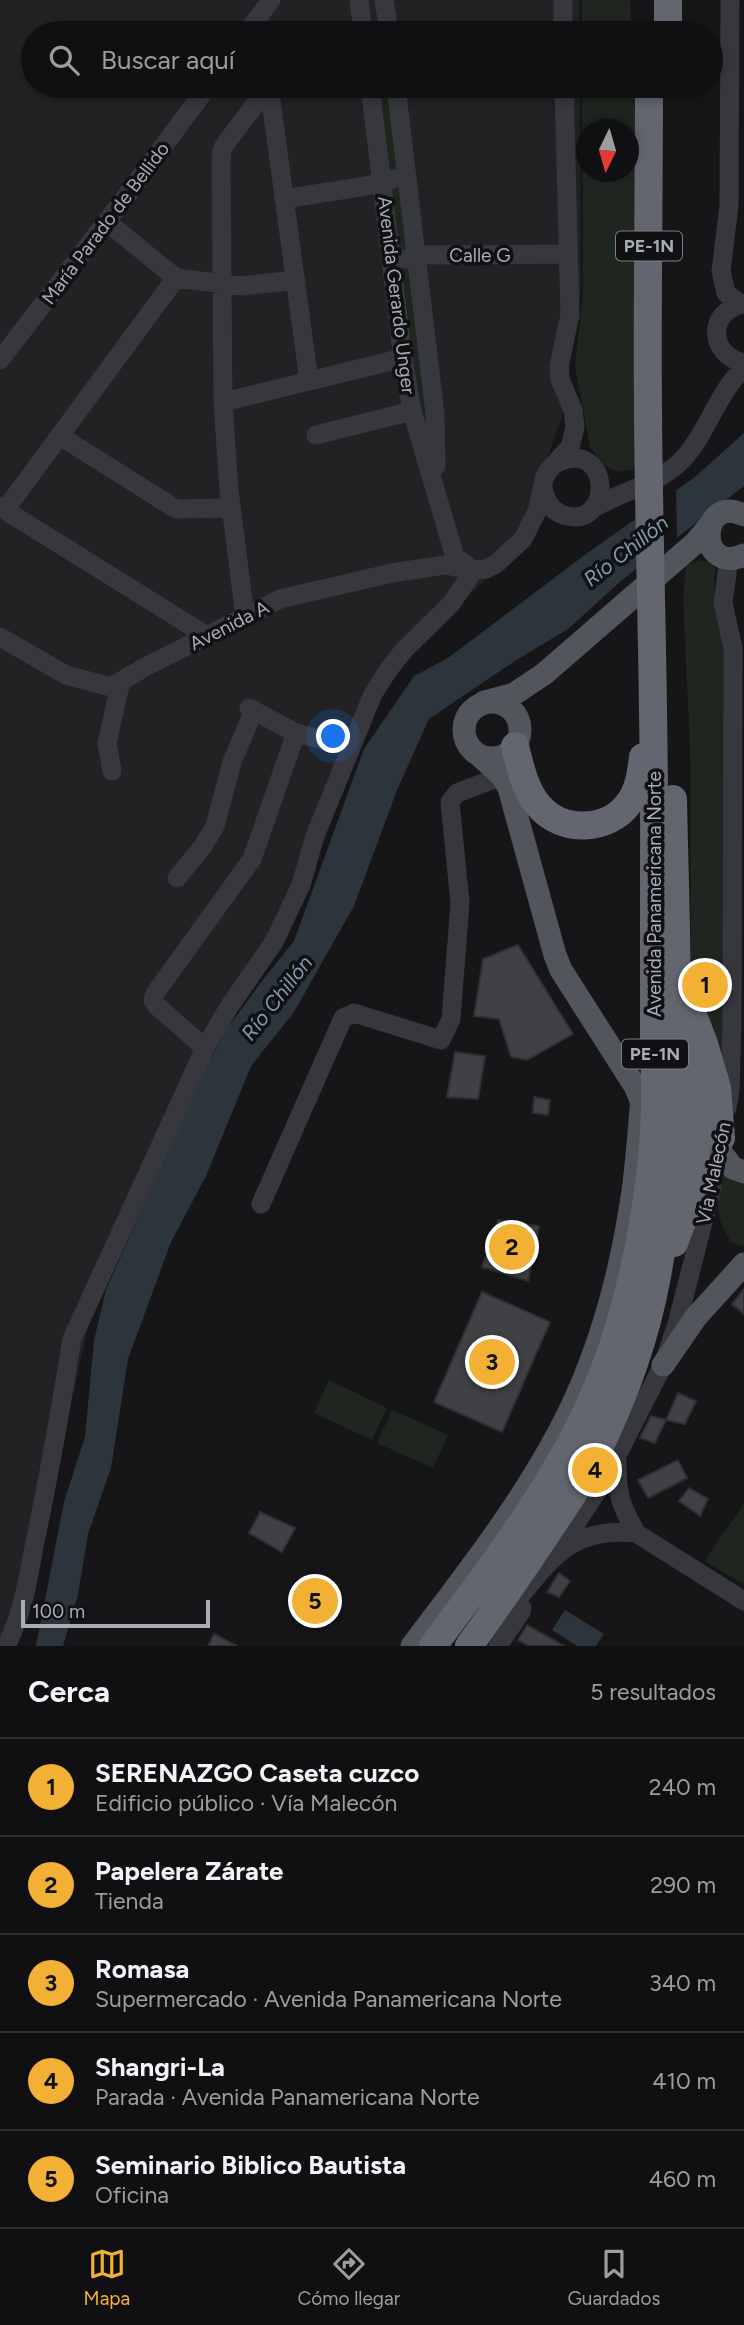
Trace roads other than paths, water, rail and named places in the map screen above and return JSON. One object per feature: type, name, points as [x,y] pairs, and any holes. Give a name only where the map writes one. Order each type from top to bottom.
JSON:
[{"type":"highway","points":[[650,0],[650,21]]},
{"type":"highway","points":[[668,0],[668,21]]},
{"type":"highway","name":"Avenida Panamericana Norte","points":[[481,1643],[594,1458],[617,1408],[640,1341],[656,1278],[666,1216],[673,1131],[677,974],[660,612],[649,98]]},
{"type":"highway","name":"Avenida Panamericana Norte","points":[[657,407],[668,98]]},
{"type":"highway","name":"Avenida Panamericana Norte","points":[[433,1646],[537,1503],[572,1442],[615,1341],[635,1268],[648,1197],[654,1133],[654,711],[660,612]]},
{"type":"highway","points":[[517,735],[528,789],[543,811],[569,824],[588,826],[615,817],[634,796],[647,730],[654,711]]},
{"type":"highway","points":[[641,1100],[641,1023],[654,891]]},
{"type":"highway","points":[[677,974],[705,1044],[717,1088],[719,1144]]},
{"type":"highway","points":[[640,1341],[653,1315],[680,1222],[690,1200],[696,1163],[705,1044]]},
{"type":"highway","points":[[481,1643],[516,1601]]},
{"type":"main road","points":[[412,1646],[512,1511],[559,1432],[581,1386],[609,1309],[624,1246],[634,1185],[641,1100],[629,1074],[561,970],[509,788],[502,776],[467,744],[464,727],[470,712],[484,702],[514,694],[544,674],[695,543],[720,515],[741,513]]},
{"type":"main road","points":[[710,525],[708,540],[715,552],[731,556]]},
{"type":"main road","points":[[683,552],[698,550],[731,556]]},
{"type":"main road","points":[[480,755],[495,758],[509,752],[517,735],[526,699],[544,674]]},
{"type":"main road","points":[[484,702],[507,705],[513,710],[517,735]]},
{"type":"main road","points":[[719,1144],[733,1168],[744,1172]]},
{"type":"main road","points":[[663,1364],[696,1317],[744,1264]]},
{"type":"street","points":[[262,21],[271,0]]},
{"type":"street","points":[[359,0],[362,21]]},
{"type":"street","points":[[384,0],[387,21]]},
{"type":"street","points":[[563,0],[563,21]]},
{"type":"street","points":[[730,0],[737,35],[737,166],[731,238],[721,271],[724,287],[731,298],[742,304]]},
{"type":"street","name":"María Parado de Bellido","points":[[0,360],[199,98]]},
{"type":"street","points":[[245,617],[231,508],[223,402],[222,150],[260,98]]},
{"type":"street","points":[[271,98],[309,381]]},
{"type":"street","name":"Avenida Gerardo Unger","points":[[371,98],[403,358],[412,411],[455,557],[474,570]]},
{"type":"street","name":"Avenida Gerardo Unger","points":[[397,98],[435,414],[438,502]]},
{"type":"street","points":[[523,539],[535,518],[544,479],[570,447],[575,426],[573,410],[560,379],[559,366],[570,314],[564,98]]},
{"type":"street","points":[[284,199],[382,183],[407,175]]},
{"type":"street","points":[[107,222],[176,278],[240,286],[296,281]]},
{"type":"street","name":"Calle G","points":[[392,263],[417,255],[569,254]]},
{"type":"street","points":[[176,278],[3,509],[207,636]]},
{"type":"street","points":[[722,397],[727,377],[724,353],[717,334],[718,324],[731,308],[742,304]]},
{"type":"street","points":[[724,353],[744,363]]},
{"type":"street","points":[[223,402],[403,358]]},
{"type":"street","points":[[6,1646],[16,1629],[23,1603],[72,1339],[205,1048],[229,1007],[274,942],[301,885],[315,836],[373,694],[405,649],[451,604],[474,570],[496,565],[540,526],[583,512],[659,476],[683,459],[731,382],[744,369]]},
{"type":"street","points":[[316,435],[412,411]]},
{"type":"street","points":[[60,436],[176,509],[231,508]]},
{"type":"street","points":[[555,464],[563,460],[582,460],[611,483],[634,488]]},
{"type":"street","points":[[543,488],[549,505],[556,512],[583,512],[598,501],[601,481],[597,472]]},
{"type":"street","name":"Vía Malecón","points":[[516,1601],[556,1554],[578,1522],[617,1458],[663,1364],[684,1298],[710,1195],[730,1091],[738,672],[723,603],[731,556]]},
{"type":"street","name":"Avenida A","points":[[0,637],[66,675],[111,687],[281,599],[391,573],[444,565],[474,570]]},
{"type":"street","points":[[112,771],[107,743],[121,681]]},
{"type":"street","points":[[177,878],[203,846],[215,826],[232,762],[251,709],[296,733],[351,747]]},
{"type":"street","points":[[205,1048],[153,1000],[163,982],[252,859],[296,733]]},
{"type":"street","points":[[261,1204],[343,1018],[354,1013],[441,1040],[451,1019],[460,903],[450,802],[457,793],[502,776]]},
{"type":"street","points":[[617,1458],[617,1489],[621,1504],[636,1533]]},
{"type":"street","points":[[556,1554],[578,1540],[597,1534],[616,1531],[636,1533],[744,1601]]},
{"type":"water","name":"Río Chillón","points":[[744,433],[744,486],[622,580],[568,629],[429,719],[397,790],[354,906],[294,1012],[251,1066],[206,1176],[171,1242],[128,1359],[111,1468],[88,1534],[78,1595],[63,1646],[36,1646],[64,1502],[85,1437],[94,1340],[106,1290],[197,1084],[227,1029],[294,941],[364,749],[414,676],[448,658],[586,554],[695,477]]},
{"type":"water","points":[[565,1610],[604,1634],[596,1646],[577,1646],[552,1630]]},
{"type":"place","name":"SERENAZGO Caseta cuzco","points":[[705,985]]},
{"type":"place","name":"Papelera Zárate","points":[[512,1247]]},
{"type":"place","name":"Romasa","points":[[492,1362]]},
{"type":"place","name":"Shangri-La","points":[[595,1470]]},
{"type":"place","name":"Seminario Biblico Bautista","points":[[315,1601]]}]
